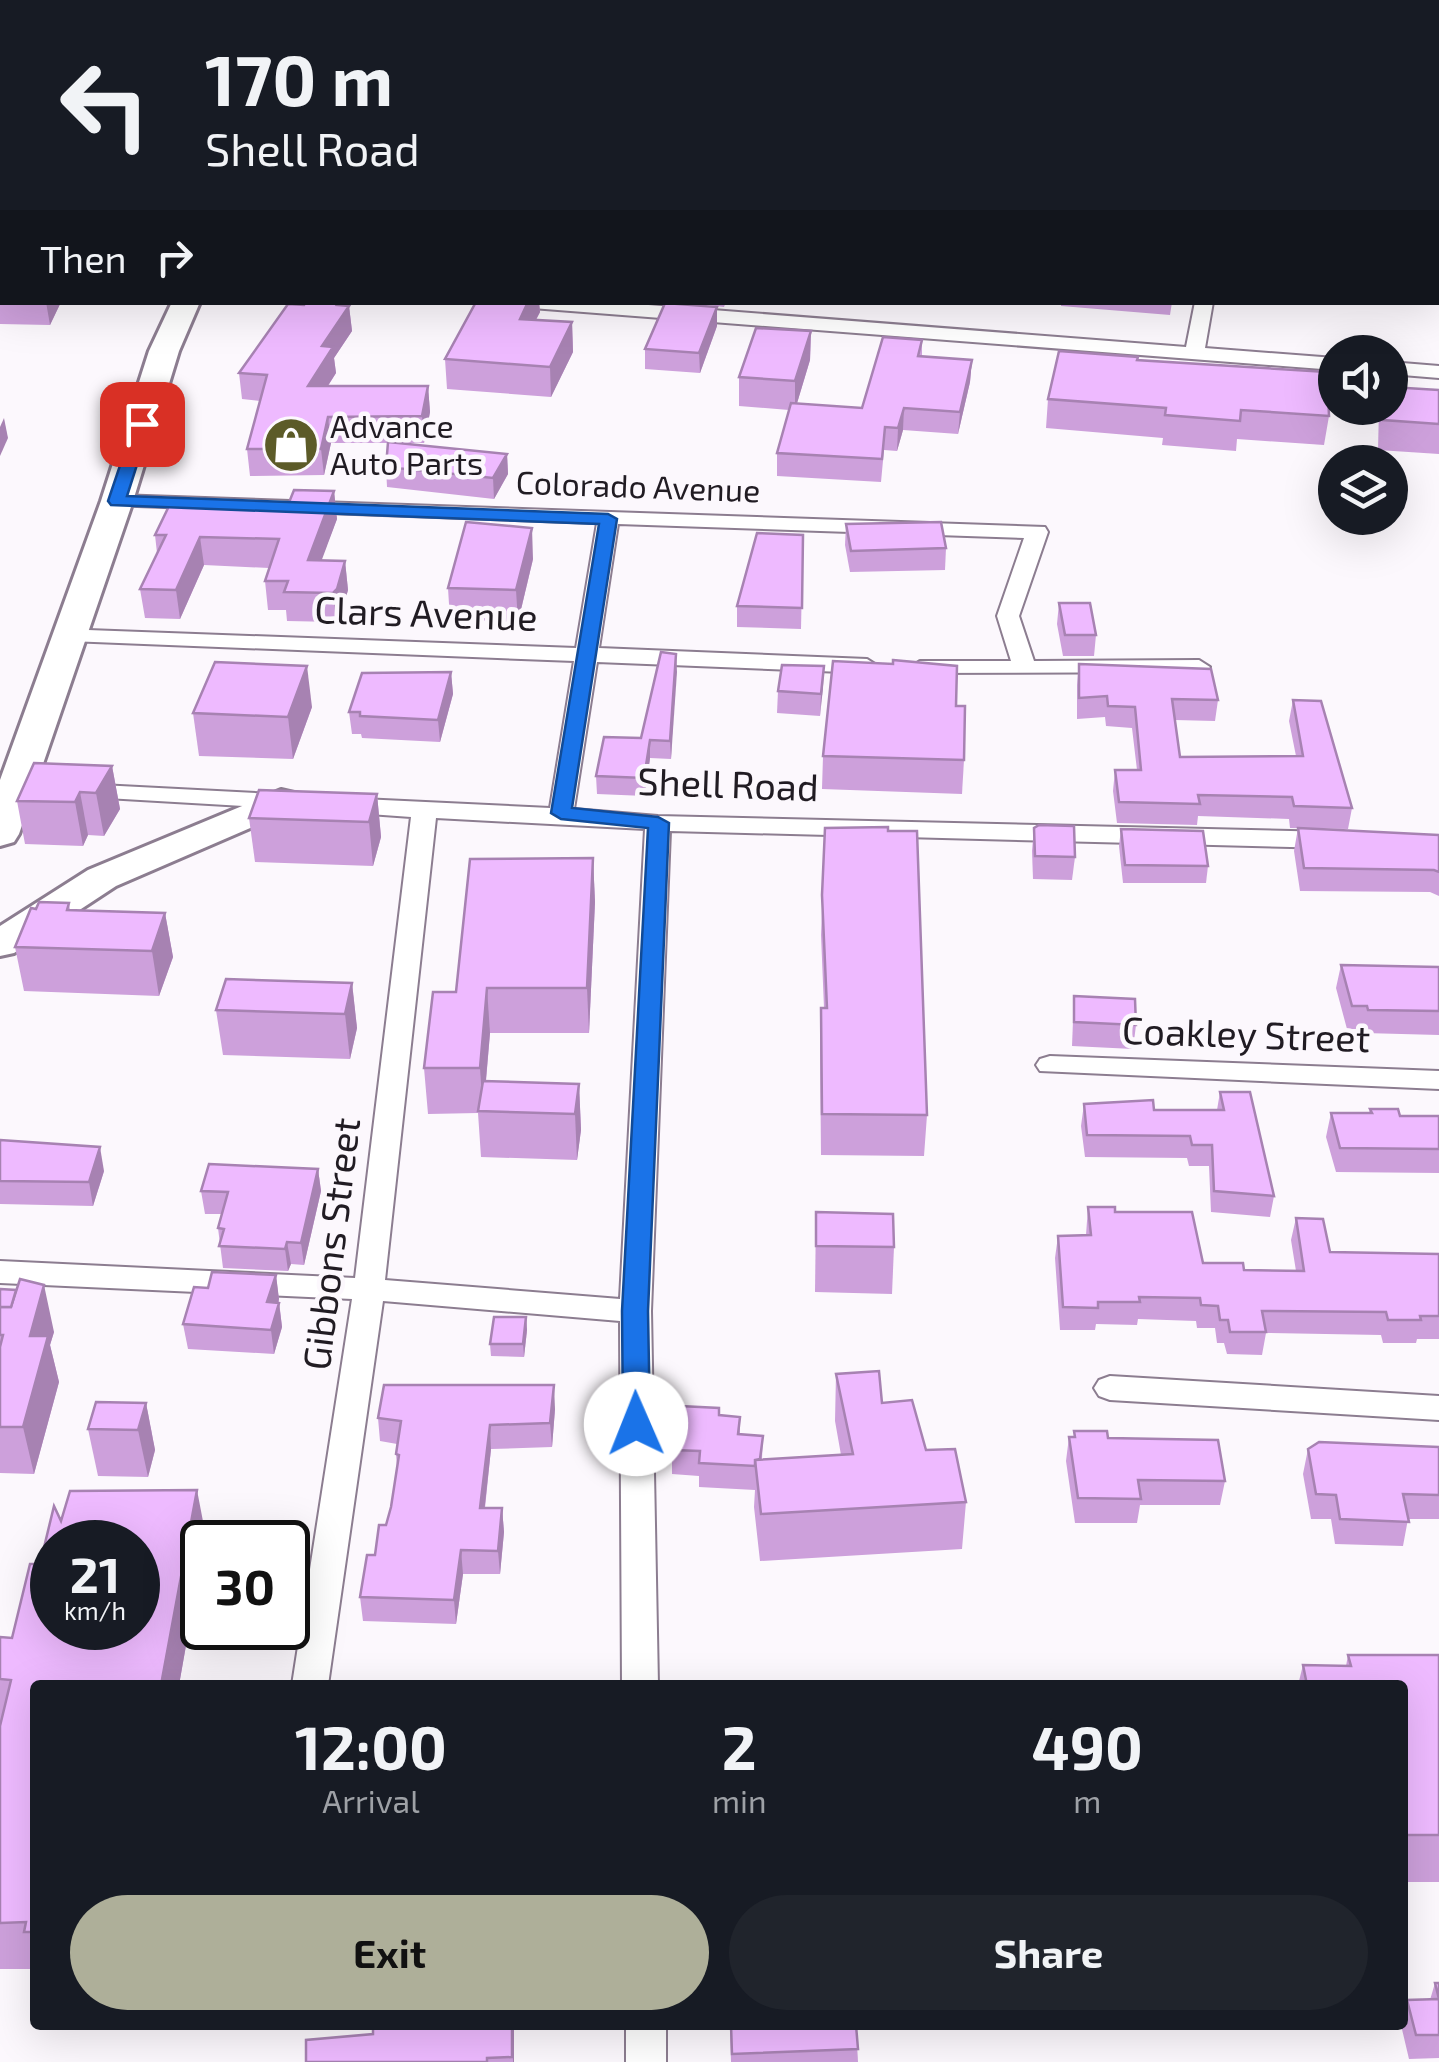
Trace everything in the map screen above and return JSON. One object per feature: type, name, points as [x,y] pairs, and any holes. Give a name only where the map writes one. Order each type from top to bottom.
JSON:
[{"type":"main road","points":[[0,834],[34,789],[70,634],[164,351],[185,305]]},
{"type":"main road","points":[[0,944],[102,878],[281,801]]},
{"type":"street","points":[[572,305],[1318,363]]},
{"type":"street","points":[[1195,352],[1203,305]]},
{"type":"street","points":[[1408,369],[1439,372]]},
{"type":"street","name":"Colorado Avenue","points":[[117,501],[1037,532],[1008,616],[1025,666]]},
{"type":"street","points":[[561,813],[608,519]]},
{"type":"street","name":"Clars Avenue","points":[[70,634],[909,668],[1199,667]]},
{"type":"street","name":"Shell Road","points":[[34,789],[424,812],[561,813],[658,823],[1360,841]]},
{"type":"street","name":"Gibbons Street","points":[[311,1680],[369,1289],[424,812]]},
{"type":"street","points":[[640,1680],[635,1311],[658,823]]},
{"type":"street","name":"Coakley Street","points":[[1050,1065],[1439,1080]]},
{"type":"street","points":[[0,1272],[369,1289],[635,1311]]},
{"type":"street","points":[[1110,1388],[1439,1408]]},
{"type":"street","points":[[646,2030],[646,2062]]},
{"type":"building","points":[[287,305],[337,305],[349,306],[322,346],[333,347],[308,386],[428,386],[422,416],[328,417],[321,449],[247,449],[267,375],[239,373]]},
{"type":"building","points":[[474,305],[527,305],[520,319],[572,322],[550,367],[445,359]]},
{"type":"building","points":[[664,305],[717,307],[699,353],[645,349]]},
{"type":"building","points":[[756,328],[811,331],[795,381],[739,377]]},
{"type":"building","points":[[883,337],[922,340],[918,356],[972,360],[960,412],[904,408],[898,428],[885,427],[882,459],[777,453],[791,403],[862,408]]},
{"type":"building","points":[[1059,351],[1318,371],[1318,415],[1241,410],[1240,421],[1165,415],[1166,408],[1048,399]]},
{"type":"building","points":[[1408,388],[1439,390],[1439,424],[1408,422]]},
{"type":"building","points":[[388,442],[507,454],[493,478],[386,467]]},
{"type":"building","points":[[294,490],[334,491],[308,560],[345,561],[333,593],[284,592],[288,581],[265,581],[279,539],[200,537],[176,590],[140,589],[166,535],[155,535],[169,506],[286,510]]},
{"type":"building","points":[[466,522],[532,528],[516,590],[448,588]]},
{"type":"building","points":[[941,522],[946,548],[851,551],[846,524]]},
{"type":"building","points":[[757,533],[803,535],[802,608],[737,606]]},
{"type":"building","points":[[1059,603],[1090,603],[1096,635],[1065,635]]},
{"type":"building","points":[[661,652],[676,654],[670,741],[650,740],[644,778],[596,776],[604,737],[641,738]]},
{"type":"building","points":[[893,660],[957,666],[956,706],[965,706],[964,760],[823,756],[833,661],[893,664]]},
{"type":"building","points":[[215,662],[307,666],[288,717],[193,713]]},
{"type":"building","points":[[1079,664],[1211,669],[1218,700],[1172,699],[1180,757],[1303,756],[1293,700],[1321,701],[1352,808],[1294,806],[1292,797],[1198,795],[1200,804],[1119,802],[1115,770],[1141,770],[1135,707],[1108,706],[1107,696],[1079,698]]},
{"type":"building","points":[[782,665],[824,666],[821,694],[778,691]]},
{"type":"building","points":[[451,672],[438,720],[349,712],[362,673]]},
{"type":"building","points":[[34,763],[112,766],[96,793],[80,792],[75,802],[17,801]]},
{"type":"building","points":[[259,790],[377,794],[369,822],[249,818]]},
{"type":"building","points":[[1074,826],[1075,857],[1035,856],[1034,828]]},
{"type":"building","points":[[888,827],[888,831],[917,831],[927,1115],[822,1114],[821,1008],[827,1008],[822,895],[825,828]]},
{"type":"building","points":[[1298,828],[1439,835],[1439,872],[1304,868]]},
{"type":"building","points":[[1121,829],[1203,831],[1208,866],[1125,865]]},
{"type":"building","points":[[593,858],[587,988],[487,988],[480,1068],[424,1068],[433,992],[456,992],[470,859]]},
{"type":"building","points":[[39,902],[69,903],[67,910],[165,913],[152,951],[15,947],[31,908],[36,909]]},
{"type":"building","points":[[1341,965],[1439,967],[1439,1011],[1368,1010],[1367,1006],[1352,1006]]},
{"type":"building","points":[[226,979],[352,983],[345,1014],[216,1010]]},
{"type":"building","points":[[1074,996],[1135,999],[1136,1025],[1074,1022]]},
{"type":"building","points":[[483,1081],[579,1084],[575,1114],[478,1111]]},
{"type":"building","points":[[1220,1092],[1250,1092],[1274,1196],[1214,1191],[1212,1145],[1192,1145],[1190,1136],[1087,1135],[1084,1104],[1153,1100],[1154,1110],[1224,1110]]},
{"type":"building","points":[[1370,1109],[1398,1109],[1400,1116],[1439,1116],[1439,1149],[1340,1148],[1331,1113],[1372,1113]]},
{"type":"building","points":[[0,1140],[100,1147],[89,1182],[0,1181]]},
{"type":"building","points":[[209,1164],[318,1169],[301,1243],[287,1242],[285,1249],[219,1246],[224,1229],[218,1228],[228,1192],[201,1191]]},
{"type":"building","points":[[1088,1207],[1115,1207],[1115,1212],[1192,1212],[1203,1263],[1243,1263],[1244,1270],[1304,1271],[1296,1218],[1323,1219],[1330,1252],[1439,1254],[1439,1316],[1388,1320],[1386,1312],[1262,1311],[1266,1332],[1230,1332],[1228,1320],[1220,1320],[1218,1306],[1201,1305],[1200,1298],[1139,1297],[1140,1302],[1098,1302],[1098,1308],[1063,1307],[1058,1236],[1091,1235]]},
{"type":"building","points":[[816,1212],[893,1214],[894,1247],[816,1246]]},
{"type":"building","points":[[212,1272],[276,1275],[267,1302],[279,1303],[271,1330],[183,1324],[194,1287],[208,1288]]},
{"type":"building","points":[[20,1279],[44,1285],[30,1336],[48,1336],[23,1427],[0,1427],[0,1307],[11,1307]]},
{"type":"building","points":[[0,1289],[16,1290],[11,1307],[0,1307]]},
{"type":"building","points":[[494,1317],[526,1317],[523,1344],[490,1344]]},
{"type":"building","points":[[879,1371],[882,1403],[912,1400],[926,1450],[955,1449],[966,1502],[761,1514],[755,1460],[853,1454],[836,1374]]},
{"type":"building","points":[[384,1385],[554,1385],[550,1423],[490,1425],[480,1508],[502,1508],[498,1551],[461,1550],[454,1600],[360,1597],[367,1555],[375,1555],[379,1525],[386,1525],[391,1507],[399,1455],[396,1454],[401,1421],[378,1418]]},
{"type":"building","points":[[96,1402],[146,1403],[138,1430],[88,1429]]},
{"type":"building","points":[[680,1406],[719,1408],[719,1415],[740,1417],[738,1434],[763,1436],[760,1459],[755,1460],[755,1466],[699,1463],[700,1451],[672,1450]]},
{"type":"building","points":[[1074,1431],[1107,1431],[1108,1438],[1218,1440],[1225,1481],[1138,1480],[1141,1499],[1078,1498],[1069,1437],[1075,1437]]},
{"type":"building","points":[[1319,1442],[1439,1447],[1439,1495],[1403,1494],[1409,1522],[1340,1519],[1336,1495],[1316,1494],[1308,1449]]},
{"type":"building","points":[[197,1490],[191,1520],[180,1520],[180,1582],[162,1680],[30,1680],[30,1932],[24,1932],[26,1922],[0,1923],[0,1726],[11,1680],[0,1679],[0,1637],[12,1638],[30,1564],[30,1650],[160,1650],[160,1520],[61,1520],[70,1491]]},
{"type":"building","points":[[54,1506],[61,1520],[51,1520]]},
{"type":"building","points":[[1348,1655],[1439,1655],[1439,1835],[1408,1835],[1408,1680],[1306,1680],[1303,1665],[1351,1666]]},
{"type":"building","points":[[1439,1999],[1439,2035],[1416,2035],[1408,2000]]},
{"type":"building","points":[[373,2030],[512,2030],[512,2057],[487,2058],[487,2062],[306,2062],[306,2040],[373,2034]]},
{"type":"building","points":[[731,2030],[856,2030],[858,2049],[732,2054]]},
{"type":"place","name":"Advance Auto Parts","points":[[291,445]]},
{"type":"route","points":[[142,424],[117,501],[608,519],[561,813],[658,823],[635,1311],[636,1424]]}]
